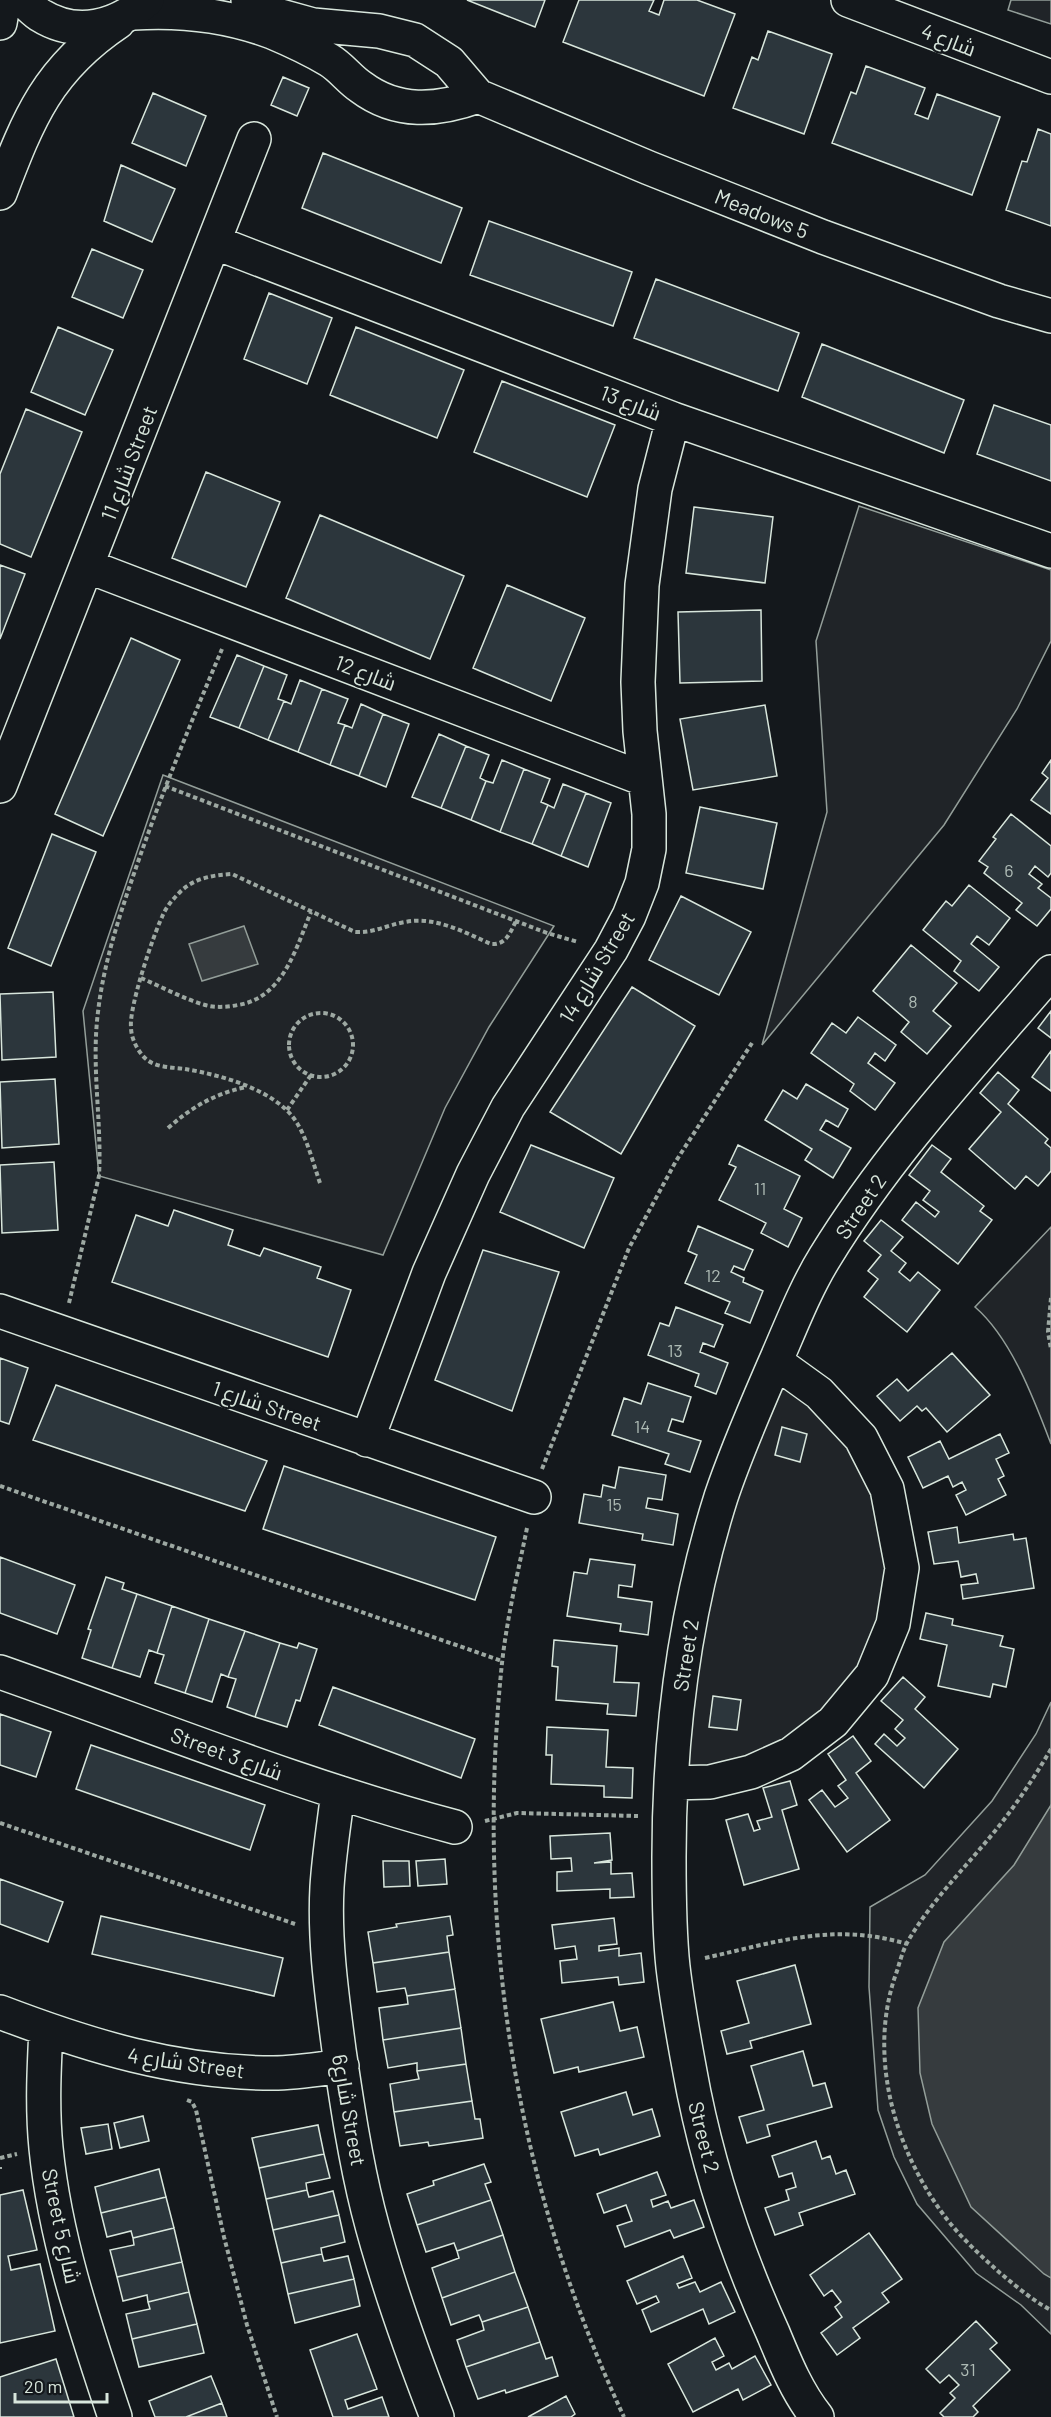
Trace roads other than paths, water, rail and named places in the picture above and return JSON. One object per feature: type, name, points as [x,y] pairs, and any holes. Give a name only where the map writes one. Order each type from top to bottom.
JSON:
[{"type":"street","points":[[0,23],[4,0]]},
{"type":"street","points":[[23,0],[40,15],[65,26],[92,28],[132,12],[168,11],[204,14],[238,22],[272,33],[328,60],[345,71],[377,76],[420,95],[434,107]]},
{"type":"street","name":"Meadows 5","points":[[248,0],[277,15],[313,25],[379,31],[415,40],[449,62],[478,96],[649,168],[823,237],[999,301],[1051,316]]},
{"type":"street","name":"شارع 4","points":[[848,0],[1051,77]]},
{"type":"street","points":[[0,193],[36,107],[52,82],[72,58],[94,38],[132,12]]},
{"type":"street","points":[[345,71],[360,30]]},
{"type":"street","points":[[434,107],[449,62]]},
{"type":"street","points":[[434,107],[463,102],[478,96]]},
{"type":"street","name":"شارع 11 Street","points":[[0,786],[254,139]]},
{"type":"street","name":"شارع 13","points":[[214,242],[673,419],[1051,551]]},
{"type":"street","name":"شارع 14 Street","points":[[367,1440],[429,1274],[473,1174],[508,1107],[611,950],[629,916],[642,883],[649,849],[649,814],[644,779],[638,682],[642,585],[655,489],[673,419]]},
{"type":"street","name":"شارع 12","points":[[87,566],[644,779]]},
{"type":"street","name":"Street 2","points":[[817,2417],[808,2406],[788,2368],[757,2299],[724,2208],[701,2125],[684,2041],[673,1966],[669,1896],[669,1817],[677,1700],[687,1632],[702,1564],[721,1498],[744,1432],[797,1311],[823,1260],[877,1179],[915,1131],[1051,972]]},
{"type":"street","name":"شارع 1 Street","points":[[0,1311],[534,1497]]},
{"type":"street","points":[[670,1784],[710,1782],[751,1772],[791,1754],[833,1722],[872,1675],[893,1624],[902,1568],[887,1489],[861,1438],[819,1393],[776,1362]]},
{"type":"street","name":"Street شارع 3","points":[[0,1672],[338,1792],[455,1827]]},
{"type":"street","name":"شارع6 Street","points":[[338,1792],[327,1888],[327,1935],[332,2001],[353,2139],[368,2211],[412,2352],[437,2417]]},
{"type":"street","name":"شارع 4 Street","points":[[0,2012],[125,2055],[171,2065],[215,2071],[275,2073],[342,2066]]},
{"type":"street","name":"Street شارع 5","points":[[46,2029],[44,2089],[46,2149],[59,2222],[76,2294],[115,2417]]}]
